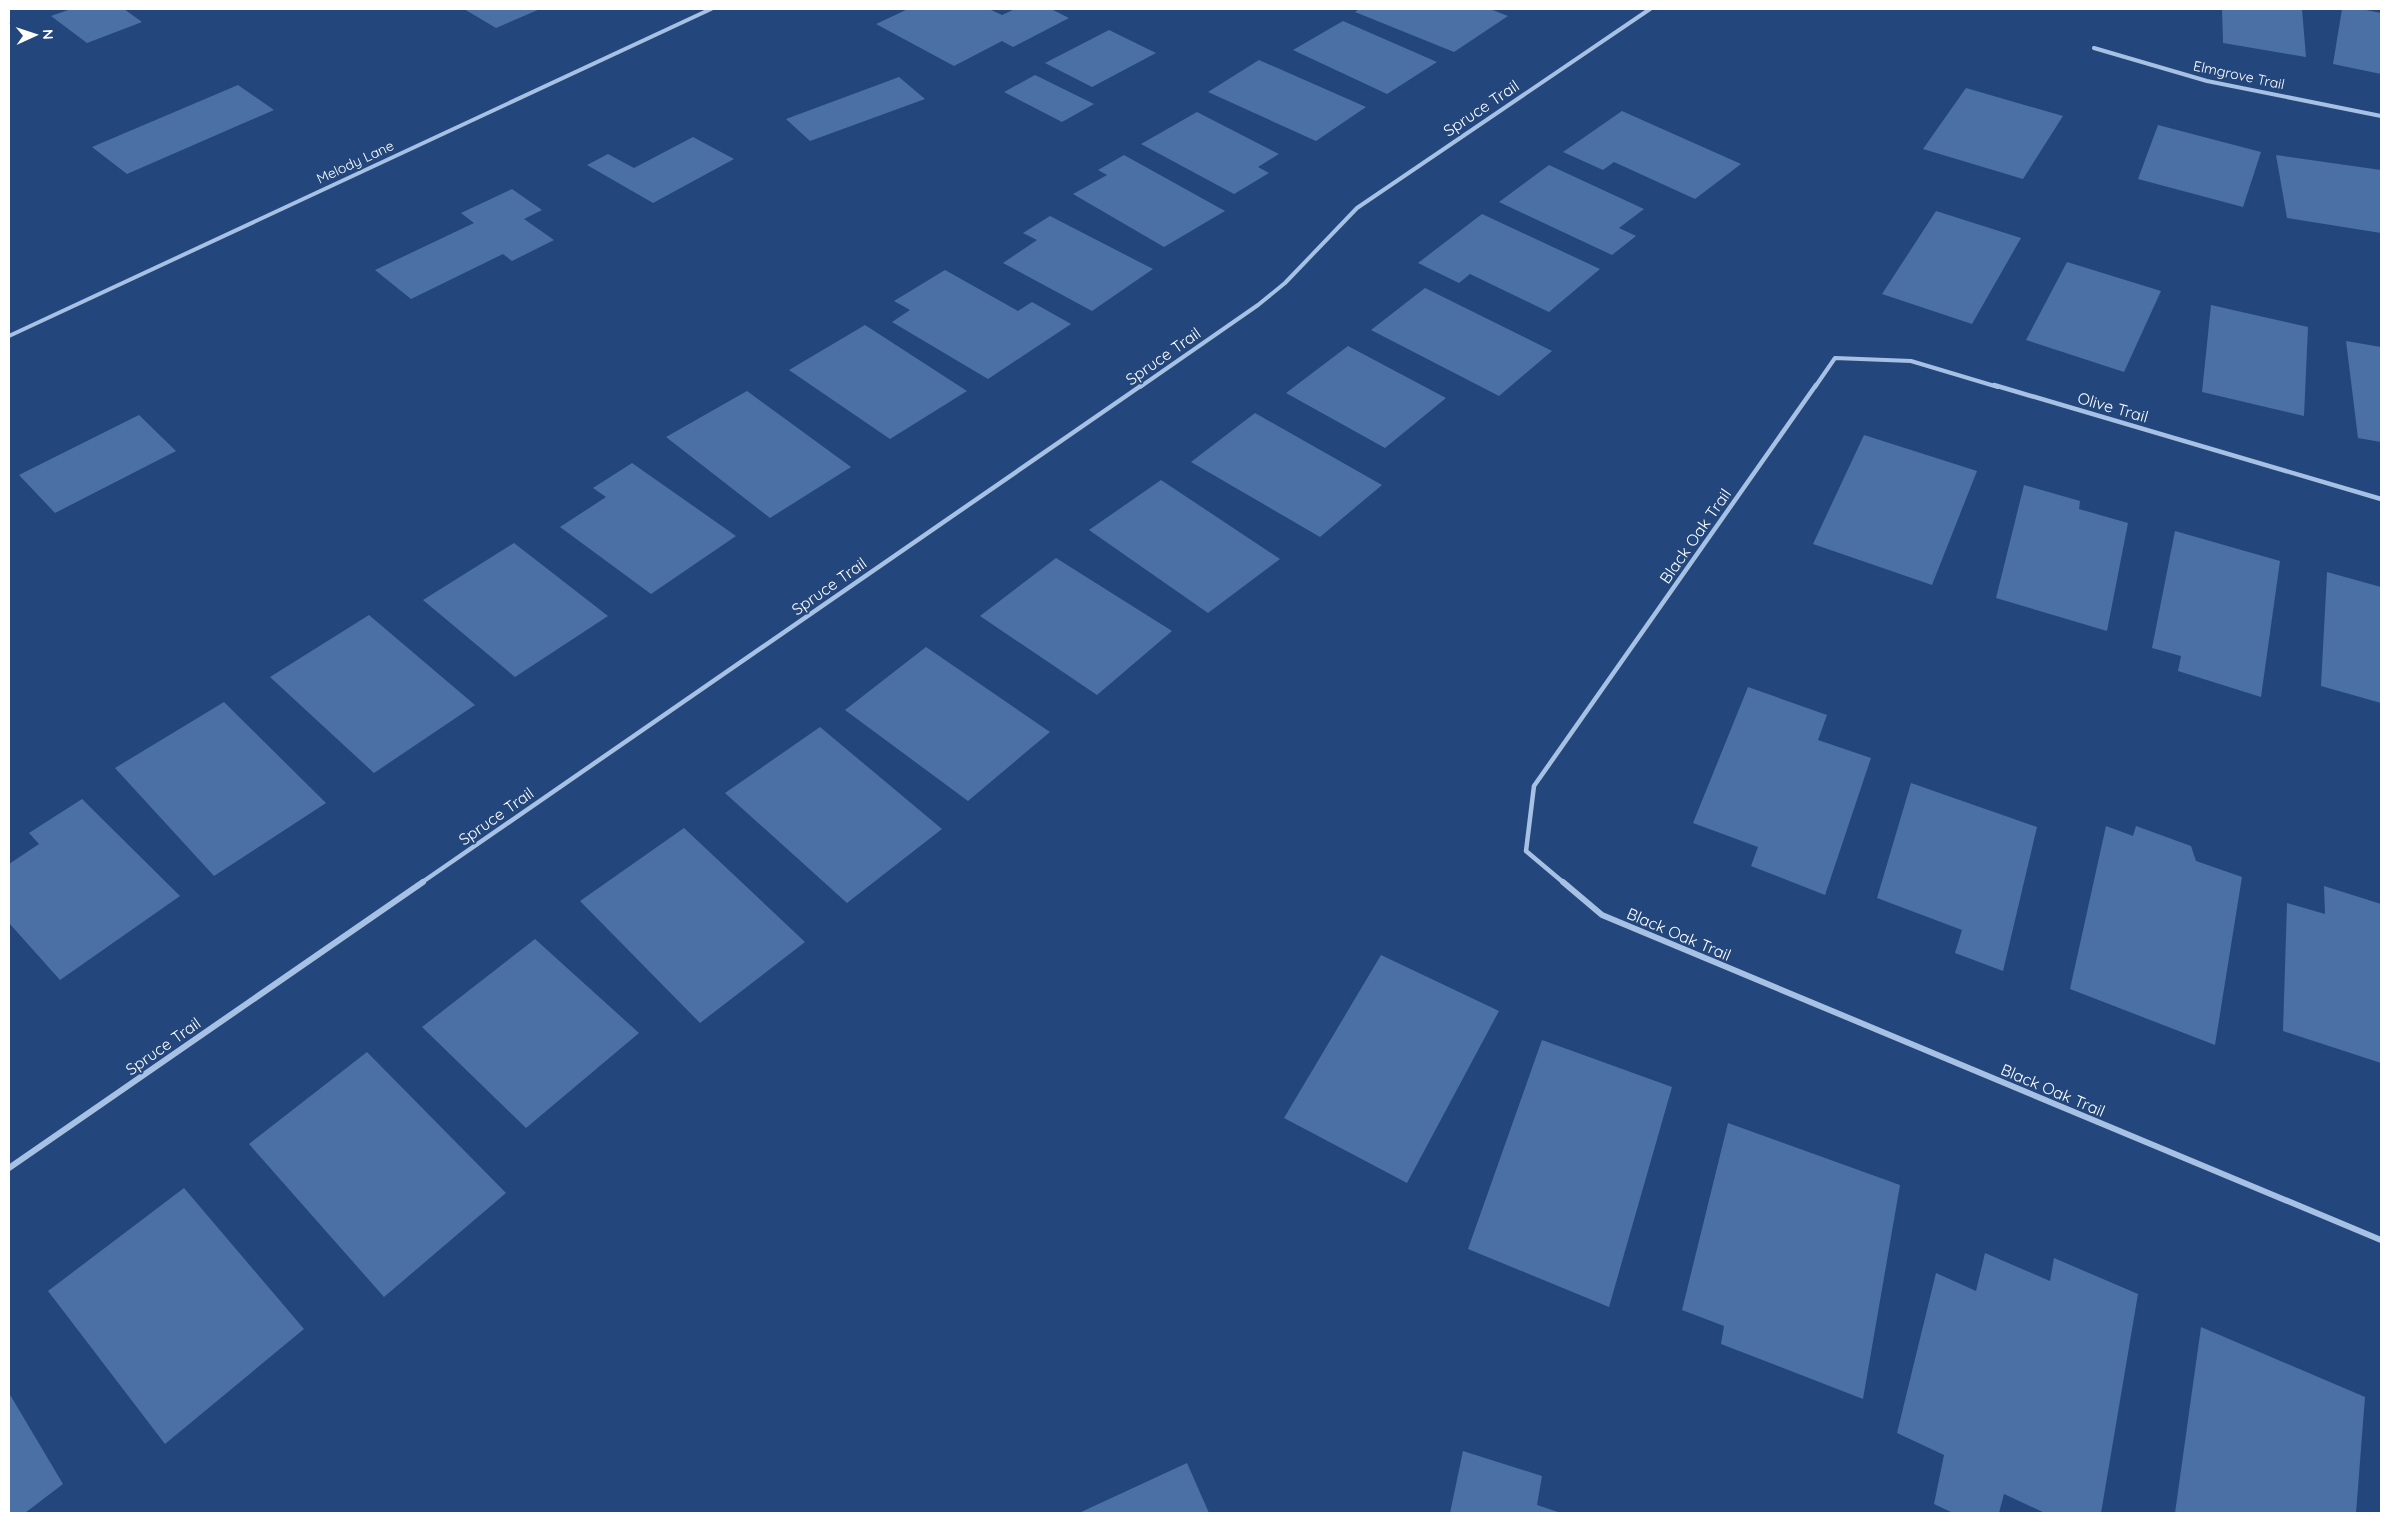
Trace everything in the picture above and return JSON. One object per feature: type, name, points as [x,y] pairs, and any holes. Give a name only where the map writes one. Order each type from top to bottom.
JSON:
[{"type":"street","name":"Melody Lane","points":[[9,336],[711,9]]},
{"type":"street","name":"Spruce Trail","points":[[9,1168],[1258,305],[1290,277],[1357,208],[1650,9]]},
{"type":"street","name":"Elmgrove Trail","points":[[2094,48],[2207,80],[2381,116]]},
{"type":"street","name":"Olive Trail","points":[[1835,358],[1911,361],[2381,499]]},
{"type":"street","name":"Black Oak Trail","points":[[1835,358],[1534,786],[1526,851],[1602,915],[2381,1240]]},
{"type":"building","points":[[71,9],[124,9],[142,22],[87,43],[51,16]]},
{"type":"building","points":[[464,9],[540,9],[496,28]]},
{"type":"building","points":[[908,9],[989,9],[1002,15],[1015,9],[1051,9],[1069,18],[1013,47],[1002,41],[954,66],[876,24]]},
{"type":"building","points":[[1359,9],[1490,9],[1508,16],[1454,52],[1355,12]]},
{"type":"building","points":[[2222,9],[2302,9],[2306,57],[2223,43]]},
{"type":"building","points":[[2342,9],[2361,9],[2381,13],[2381,74],[2333,64]]},
{"type":"building","points":[[1343,21],[1437,62],[1387,94],[1293,50]]},
{"type":"building","points":[[1109,30],[1156,53],[1092,87],[1045,63]]},
{"type":"building","points":[[1259,60],[1366,107],[1316,141],[1208,92]]},
{"type":"building","points":[[1035,75],[1094,104],[1062,122],[1004,92]]},
{"type":"building","points":[[899,77],[925,99],[810,141],[786,119]]},
{"type":"building","points":[[238,85],[274,110],[127,174],[92,147]]},
{"type":"building","points":[[1966,88],[2063,116],[2023,179],[1923,149]]},
{"type":"building","points":[[1622,111],[1741,164],[1695,199],[1614,162],[1603,170],[1563,152]]},
{"type":"building","points":[[1197,112],[1279,154],[1258,167],[1269,173],[1234,194],[1141,144]]},
{"type":"building","points":[[2158,125],[2261,152],[2243,207],[2138,179]]},
{"type":"building","points":[[693,137],[734,159],[653,203],[587,165],[608,154],[634,168]]},
{"type":"building","points":[[1124,155],[1225,211],[1164,247],[1073,194],[1107,175],[1098,170]]},
{"type":"building","points":[[2276,155],[2381,170],[2381,233],[2287,218]]},
{"type":"building","points":[[1549,165],[1644,209],[1619,228],[1636,236],[1612,255],[1499,202]]},
{"type":"building","points":[[512,189],[542,210],[524,219],[554,240],[512,261],[503,254],[411,299],[375,270],[474,223],[461,213]]},
{"type":"building","points":[[1936,211],[2021,238],[1972,324],[1882,294]]},
{"type":"building","points":[[1482,214],[1600,269],[1549,312],[1470,274],[1459,283],[1418,263]]},
{"type":"building","points":[[1050,216],[1153,269],[1092,311],[1003,263],[1037,240],[1023,233]]},
{"type":"building","points":[[2067,262],[2161,291],[2124,372],[2026,340]]},
{"type":"building","points":[[945,270],[1018,311],[1032,302],[1071,324],[988,379],[892,322],[910,310],[894,301]]},
{"type":"building","points":[[1425,288],[1552,351],[1499,396],[1371,330]]},
{"type":"building","points":[[2211,305],[2308,327],[2304,416],[2202,392]]},
{"type":"building","points":[[865,325],[967,391],[890,439],[789,370]]},
{"type":"building","points":[[2346,341],[2381,347],[2381,442],[2358,438]]},
{"type":"building","points":[[1348,346],[1446,398],[1385,448],[1286,393]]},
{"type":"building","points":[[747,391],[851,467],[770,518],[666,437]]},
{"type":"building","points":[[1255,413],[1382,485],[1320,537],[1191,462]]},
{"type":"building","points":[[139,415],[176,451],[55,513],[19,475]]},
{"type":"building","points":[[1864,435],[1977,471],[1932,585],[1813,544]]},
{"type":"building","points":[[632,463],[736,536],[651,594],[560,527],[606,497],[593,488]]},
{"type":"building","points":[[1161,480],[1280,559],[1208,613],[1089,530]]},
{"type":"building","points":[[2024,485],[2080,501],[2079,509],[2128,523],[2107,631],[1996,598]]},
{"type":"building","points":[[2175,531],[2280,561],[2261,697],[2178,671],[2181,656],[2152,648]]},
{"type":"building","points":[[514,543],[608,616],[515,677],[423,600]]},
{"type":"building","points":[[1056,558],[1172,631],[1097,695],[980,616]]},
{"type":"building","points":[[2327,572],[2381,587],[2381,703],[2321,686]]},
{"type":"building","points":[[369,615],[475,705],[374,773],[270,677]]},
{"type":"building","points":[[926,647],[1050,732],[968,801],[845,710]]},
{"type":"building","points":[[1748,687],[1827,715],[1818,740],[1871,758],[1825,895],[1751,866],[1758,847],[1693,823]]},
{"type":"building","points":[[224,702],[326,803],[214,876],[115,768]]},
{"type":"building","points":[[820,727],[942,829],[847,903],[725,793]]},
{"type":"building","points":[[1911,783],[2037,827],[2003,971],[1955,953],[1962,930],[1877,898]]},
{"type":"building","points":[[82,799],[180,896],[60,980],[9,923],[9,864],[39,844],[29,833]]},
{"type":"building","points":[[2106,826],[2133,836],[2136,826],[2191,846],[2196,861],[2242,877],[2215,1045],[2070,989]]},
{"type":"building","points":[[684,828],[805,942],[700,1023],[580,901]]},
{"type":"building","points":[[2324,886],[2381,904],[2381,1063],[2283,1031],[2287,903],[2325,914]]},
{"type":"building","points":[[535,939],[639,1033],[526,1128],[422,1027]]},
{"type":"building","points":[[1381,955],[1499,1011],[1407,1183],[1284,1118]]},
{"type":"building","points":[[1542,1040],[1672,1087],[1609,1307],[1468,1249]]},
{"type":"building","points":[[367,1052],[506,1193],[384,1297],[249,1144]]},
{"type":"building","points":[[1728,1123],[1900,1185],[1863,1399],[1721,1344],[1724,1326],[1682,1310]]},
{"type":"building","points":[[184,1188],[304,1329],[165,1444],[48,1291]]},
{"type":"building","points":[[1985,1253],[2050,1281],[2054,1258],[2138,1294],[2101,1513],[2045,1513],[2004,1494],[1999,1513],[1953,1513],[1934,1504],[1944,1455],[1897,1433],[1936,1273],[1976,1291]]},
{"type":"building","points":[[2201,1327],[2365,1397],[2356,1513],[2175,1513]]},
{"type":"building","points":[[9,1393],[63,1484],[25,1513],[9,1513]]},
{"type":"building","points":[[1463,1451],[1542,1476],[1537,1505],[1561,1513],[1450,1513]]},
{"type":"building","points":[[1187,1463],[1209,1513],[1079,1513]]}]
